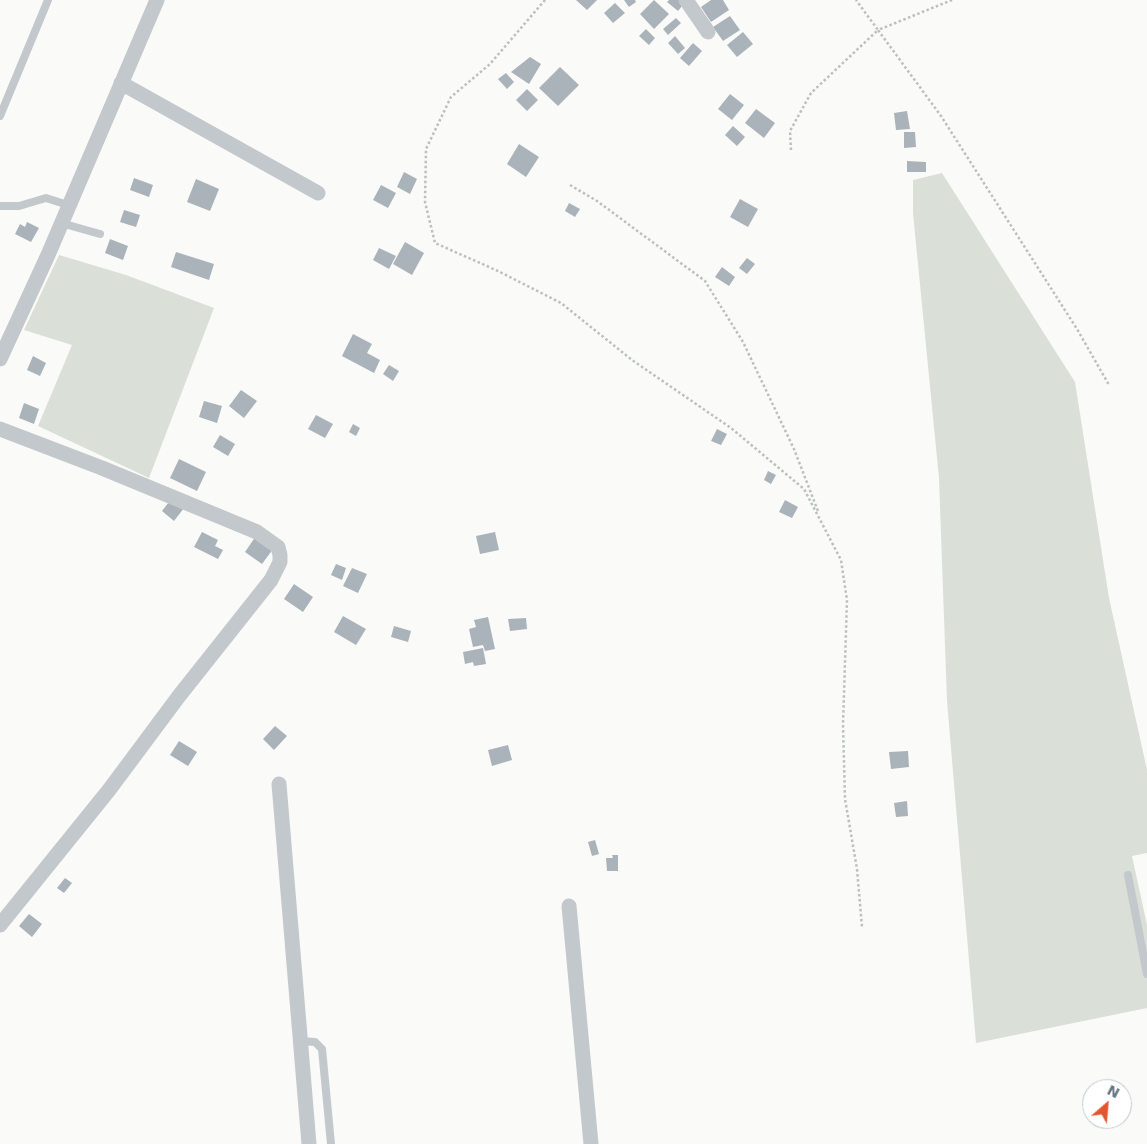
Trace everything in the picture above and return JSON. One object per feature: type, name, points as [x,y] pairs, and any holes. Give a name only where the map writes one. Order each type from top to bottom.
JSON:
[{"type":"street","points":[[0,360],[157,0]]},
{"type":"street","points":[[686,0],[708,32]]},
{"type":"street","points":[[121,83],[318,193]]},
{"type":"street","points":[[0,429],[111,471],[257,532],[272,540],[278,546],[280,554],[280,562],[271,580],[179,696],[109,790],[0,925]]},
{"type":"street","points":[[279,784],[309,1144]]},
{"type":"street","points":[[569,906],[591,1144]]},
{"type":"lane","points":[[0,116],[48,0]]},
{"type":"lane","points":[[0,206],[19,206],[46,198],[68,204]]},
{"type":"lane","points":[[61,223],[100,234]]},
{"type":"lane","points":[[1128,875],[1147,974]]},
{"type":"lane","points":[[299,1041],[315,1042],[322,1049],[331,1144]]},
{"type":"path","points":[[545,0],[490,64],[451,97],[426,149],[425,202],[435,243],[498,270],[561,303],[632,360],[731,428],[772,460],[804,489],[841,560],[847,600],[843,725],[845,798],[857,870],[862,927]]},
{"type":"path","points":[[856,0],[941,116],[1077,330],[1109,385]]},
{"type":"path","points":[[791,150],[790,131],[811,93],[878,30],[952,0]]},
{"type":"path","points":[[570,185],[597,201],[705,281],[743,342],[794,449],[822,522]]},
{"type":"shaded area","points":[[942,173],[1075,382],[1109,598],[1147,770],[1147,853],[1132,856],[1147,925],[1147,1008],[976,1043],[947,701],[939,478],[913,213],[913,180]]},
{"type":"shaded area","points":[[59,255],[126,275],[214,308],[149,478],[38,426],[72,345],[24,330]]},
{"type":"building","points":[[576,0],[597,0],[587,10]]},
{"type":"building","points":[[624,0],[635,0],[636,2],[629,7]]},
{"type":"building","points":[[654,0],[669,14],[654,29],[640,14]]},
{"type":"building","points":[[669,0],[686,1],[678,11],[667,2]]},
{"type":"building","points":[[711,0],[723,0],[729,10],[711,22],[701,7]]},
{"type":"building","points":[[615,3],[625,13],[613,23],[604,13]]},
{"type":"building","points":[[730,16],[740,30],[723,41],[713,27]]},
{"type":"building","points":[[676,18],[681,23],[668,35],[663,29]]},
{"type":"building","points":[[646,29],[655,38],[649,45],[639,36]]},
{"type":"building","points":[[743,32],[753,44],[737,57],[727,45]]},
{"type":"building","points":[[675,36],[685,48],[678,54],[668,43]]},
{"type":"building","points":[[693,43],[702,51],[689,66],[680,58]]},
{"type":"building","points":[[530,57],[541,64],[529,84],[511,72]]},
{"type":"building","points":[[560,67],[579,85],[558,106],[539,88]]},
{"type":"building","points":[[506,73],[514,82],[507,89],[498,79]]},
{"type":"building","points":[[527,89],[538,100],[527,111],[516,100]]},
{"type":"building","points":[[730,94],[744,105],[732,120],[718,109]]},
{"type":"building","points":[[756,109],[775,123],[764,138],[745,123]]},
{"type":"building","points":[[907,111],[910,129],[896,130],[894,113]]},
{"type":"building","points":[[733,126],[745,137],[737,146],[725,135]]},
{"type":"building","points":[[904,132],[915,132],[916,147],[904,148]]},
{"type":"building","points":[[519,144],[539,157],[526,177],[507,164]]},
{"type":"building","points":[[907,161],[926,162],[926,172],[907,172]]},
{"type":"building","points":[[404,172],[417,179],[410,194],[397,187]]},
{"type":"building","points":[[134,178],[153,185],[149,197],[130,190]]},
{"type":"building","points":[[196,179],[219,189],[210,211],[187,202]]},
{"type":"building","points":[[381,185],[396,193],[388,208],[373,200]]},
{"type":"building","points":[[740,199],[758,209],[748,227],[730,217]]},
{"type":"building","points":[[569,203],[580,209],[575,217],[565,211]]},
{"type":"building","points":[[124,210],[140,215],[136,227],[120,222]]},
{"type":"building","points":[[27,222],[39,228],[31,242],[15,234],[20,224],[25,227]]},
{"type":"building","points":[[110,239],[128,246],[123,260],[105,253]]},
{"type":"building","points":[[405,242],[424,253],[412,275],[393,264]]},
{"type":"building","points":[[379,248],[396,256],[389,269],[373,260]]},
{"type":"building","points":[[176,252],[214,264],[209,280],[171,267]]},
{"type":"building","points":[[747,258],[755,264],[747,274],[739,268]]},
{"type":"building","points":[[722,267],[735,277],[729,286],[715,277]]},
{"type":"building","points":[[353,334],[372,344],[367,353],[380,360],[374,373],[342,356]]},
{"type":"building","points":[[33,356],[46,363],[40,376],[27,370]]},
{"type":"building","points":[[389,365],[399,371],[393,381],[383,374]]},
{"type":"building","points":[[241,390],[257,401],[244,418],[229,406]]},
{"type":"building","points":[[204,401],[222,406],[217,423],[199,417]]},
{"type":"building","points":[[24,403],[39,409],[34,424],[19,418]]},
{"type":"building","points":[[316,415],[333,424],[325,438],[308,429]]},
{"type":"building","points":[[353,424],[360,428],[356,436],[349,432]]},
{"type":"building","points":[[717,429],[727,434],[721,445],[711,441]]},
{"type":"building","points":[[220,435],[235,444],[228,456],[213,447]]},
{"type":"building","points":[[179,459],[206,472],[197,491],[170,478]]},
{"type":"building","points":[[768,471],[776,475],[771,484],[764,480]]},
{"type":"building","points":[[172,498],[184,508],[174,521],[162,511]]},
{"type":"building","points":[[785,500],[798,507],[792,518],[779,512]]},
{"type":"building","points":[[202,532],[218,540],[215,546],[223,550],[218,559],[194,547]]},
{"type":"building","points":[[495,532],[499,550],[480,554],[476,536]]},
{"type":"building","points":[[258,533],[276,545],[262,564],[245,552]]},
{"type":"building","points":[[336,564],[346,568],[342,580],[331,575]]},
{"type":"building","points":[[352,568],[367,574],[358,593],[343,586]]},
{"type":"building","points":[[294,584],[313,597],[303,612],[284,599]]},
{"type":"building","points":[[343,616],[366,629],[356,645],[334,632]]},
{"type":"building","points":[[488,617],[495,649],[485,651],[483,645],[473,647],[469,629],[476,627],[474,620]]},
{"type":"building","points":[[526,618],[527,629],[510,631],[508,619]]},
{"type":"building","points":[[394,626],[411,631],[408,642],[391,637]]},
{"type":"building","points":[[483,648],[486,664],[474,666],[473,662],[465,664],[463,652]]},
{"type":"building","points":[[275,726],[287,736],[274,750],[263,739]]},
{"type":"building","points":[[179,741],[197,752],[188,766],[170,755]]},
{"type":"building","points":[[508,745],[512,760],[492,766],[488,750]]},
{"type":"building","points":[[908,751],[909,767],[891,769],[889,752]]},
{"type":"building","points":[[907,801],[908,816],[896,817],[894,803]]},
{"type":"building","points":[[595,840],[599,854],[592,856],[588,842]]},
{"type":"building","points":[[612,855],[618,855],[618,871],[607,871],[606,858],[613,858]]},
{"type":"building","points":[[65,878],[72,883],[64,893],[57,888]]},
{"type":"building","points":[[29,914],[42,924],[32,937],[19,926]]}]
